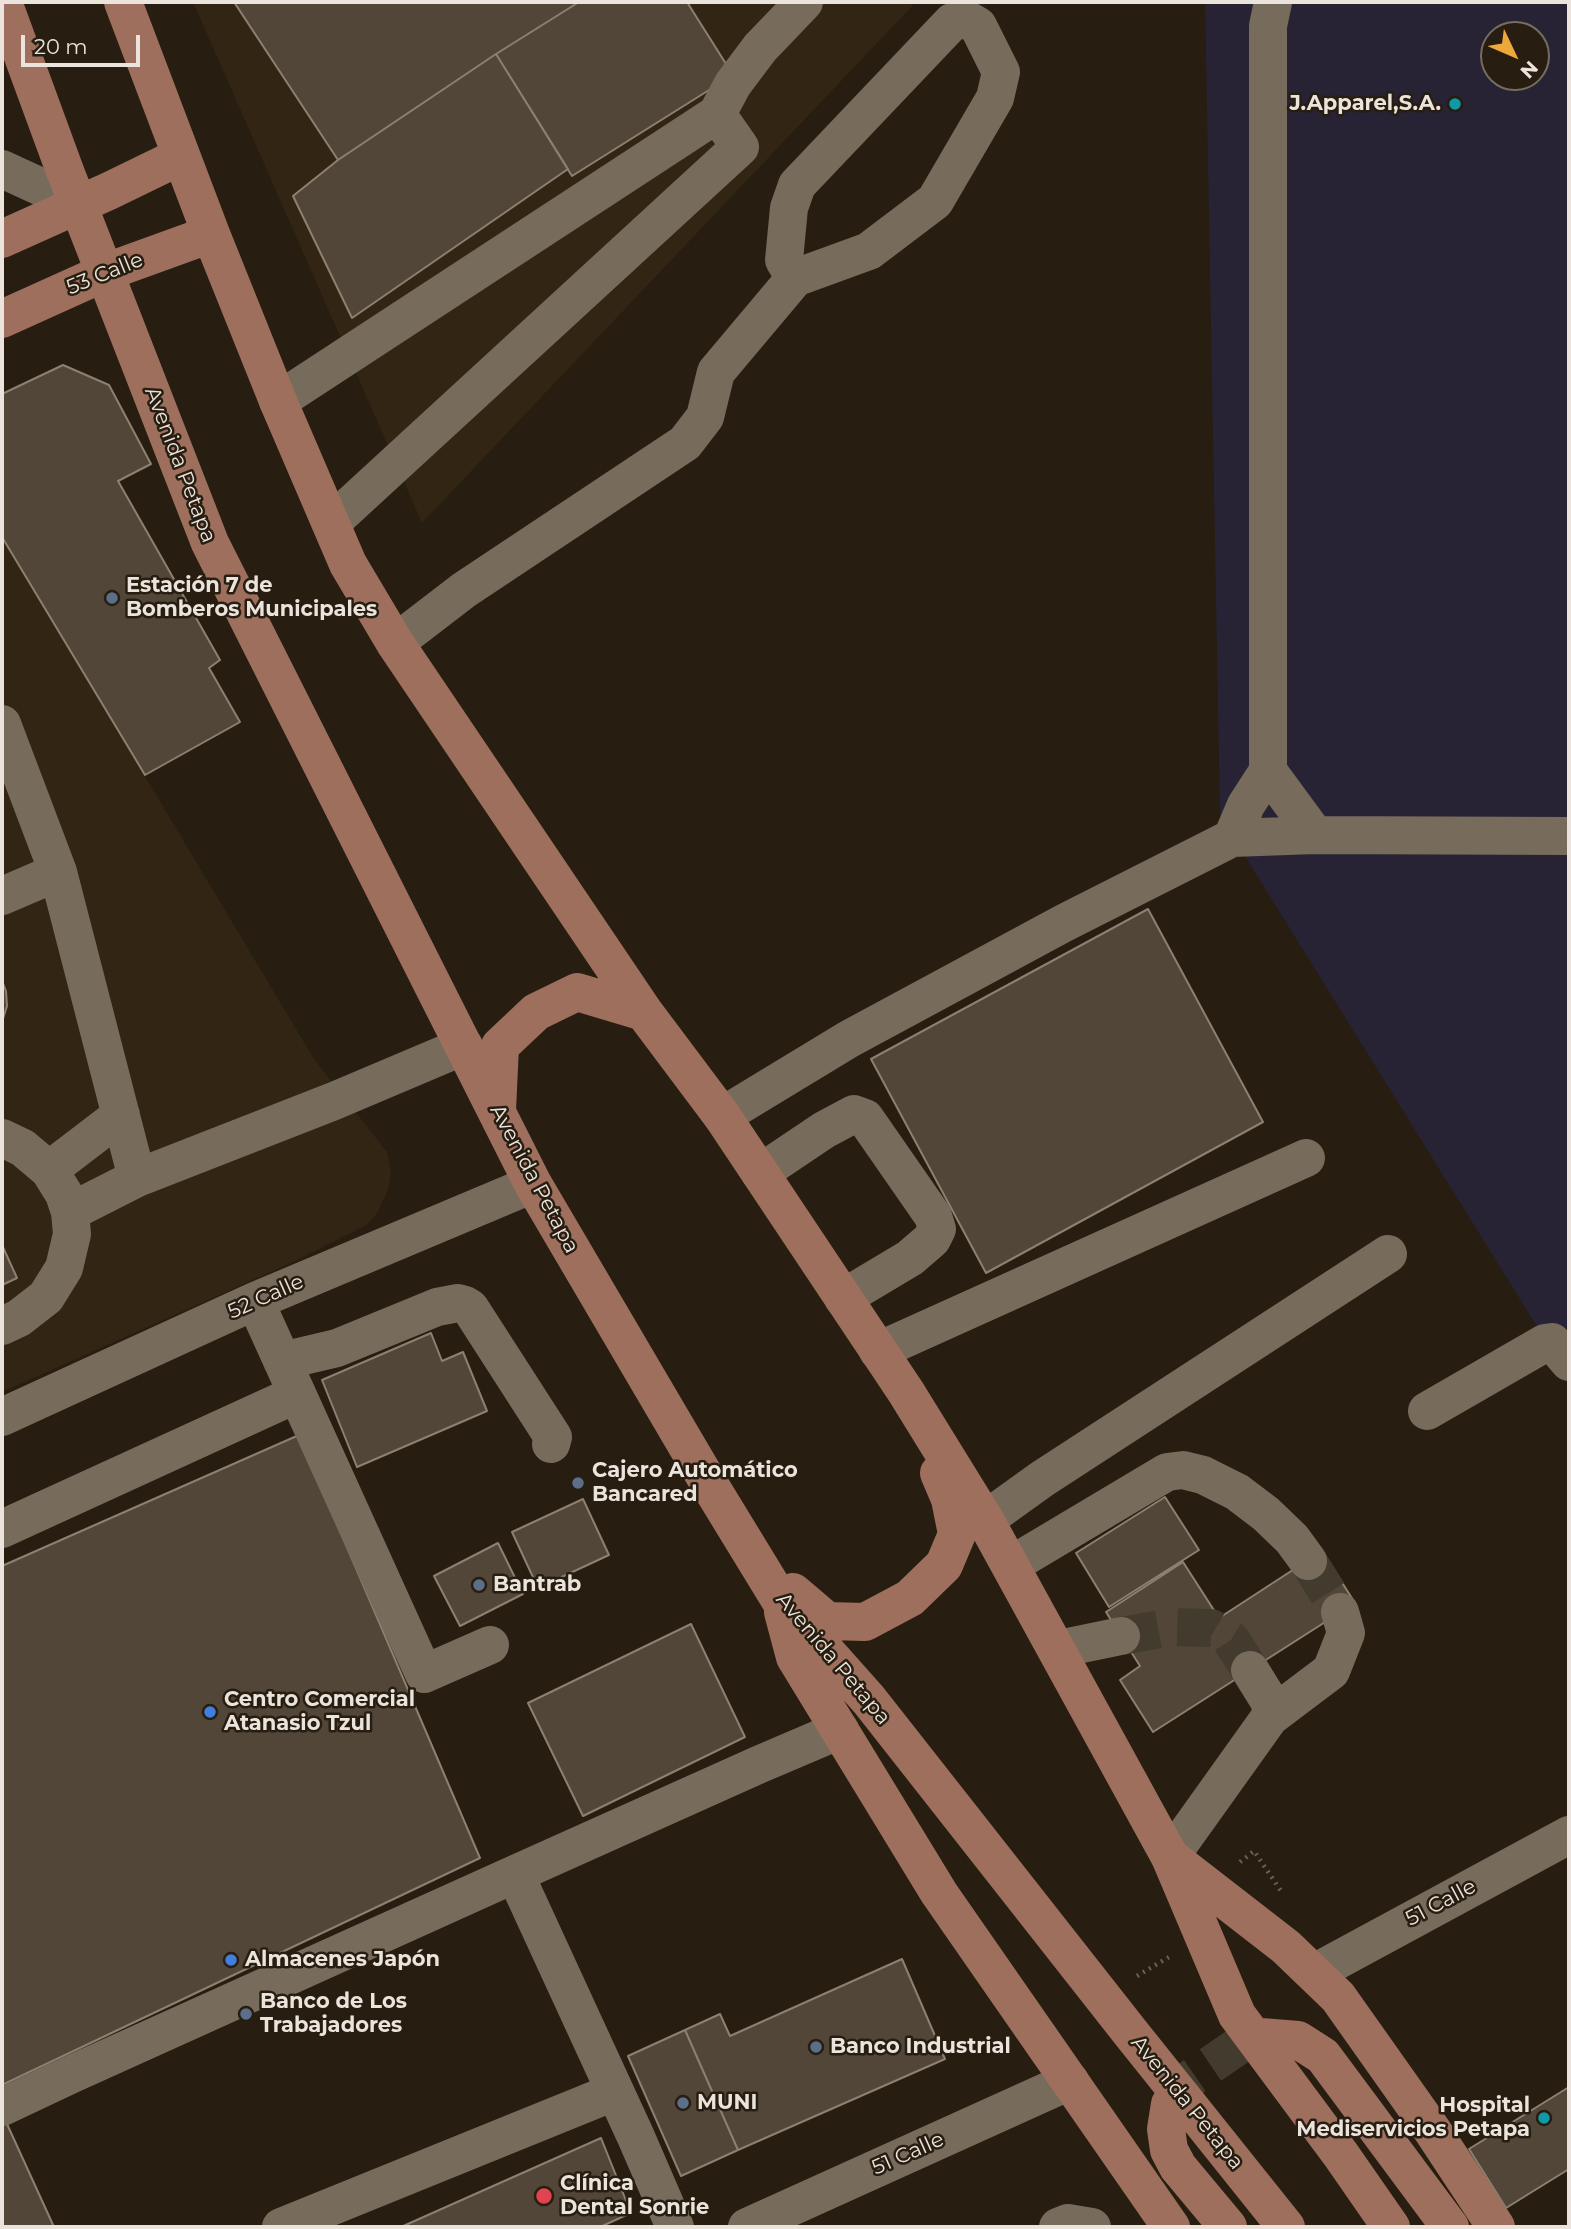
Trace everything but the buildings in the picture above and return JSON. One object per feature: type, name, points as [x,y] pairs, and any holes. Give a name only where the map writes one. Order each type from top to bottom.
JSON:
[{"type":"main road","name":"Avenida Petapa","points":[[3,2],[78,204],[210,543],[533,1184],[780,1600],[869,1700],[1286,2227]]},
{"type":"main road","points":[[122,2],[278,401],[348,564],[395,643],[645,1012],[722,1116],[906,1392],[1011,1565],[1170,1857],[1237,2015],[1391,2227]]},
{"type":"main road","points":[[2,239],[181,156]]},
{"type":"main road","name":"53 Calle","points":[[2,319],[106,272],[211,234]]},
{"type":"main road","points":[[497,1112],[500,1046],[536,1012],[577,992],[645,1012]]},
{"type":"main road","points":[[728,1516],[798,1598],[827,1621],[865,1622],[910,1598],[944,1565],[957,1534],[950,1499],[906,1392]]},
{"type":"main road","points":[[780,1600],[795,1657],[939,1893],[1070,2081],[1161,2224]]},
{"type":"main road","points":[[1170,1857],[1286,1947],[1338,1997],[1432,2130],[1496,2227]]},
{"type":"main road","points":[[1261,2037],[1298,2040],[1323,2056],[1450,2227]]},
{"type":"main road","points":[[1170,2105],[1166,2129],[1169,2150],[1178,2168],[1228,2227]]},
{"type":"street","points":[[278,401],[717,114],[733,84],[760,48],[804,2]]},
{"type":"street","points":[[1231,838],[1246,805],[1268,771],[1268,26],[1273,2]]},
{"type":"street","points":[[395,643],[464,590],[685,443],[705,417],[716,372],[794,278],[869,251],[935,201],[995,98],[1001,72],[978,26],[966,19],[951,22],[797,185],[789,208],[784,260],[794,278]]},
{"type":"street","points":[[331,523],[740,147],[717,114]]},
{"type":"street","points":[[2,169],[78,204]]},
{"type":"street","points":[[2,724],[58,872],[137,1178]]},
{"type":"street","points":[[1268,771],[1315,835]]},
{"type":"street","points":[[722,1116],[849,1039],[1064,923],[1231,838],[1315,835],[1569,836]]},
{"type":"street","points":[[2,896],[58,872]]},
{"type":"street","points":[[70,1212],[137,1178],[334,1101],[464,1046]]},
{"type":"street","points":[[760,1173],[824,1130],[854,1114],[865,1118],[933,1216],[936,1229],[932,1239],[910,1258],[843,1298]]},
{"type":"street","points":[[49,1170],[121,1115]]},
{"type":"street","points":[[2,1138],[23,1148],[49,1170],[64,1194],[70,1212],[72,1234],[64,1268],[46,1297],[19,1318],[2,1326]]},
{"type":"street","points":[[878,1351],[1306,1158]]},
{"type":"street","name":"52 Calle","points":[[2,1417],[255,1301],[533,1184]]},
{"type":"street","points":[[985,1520],[1042,1479],[1388,1254]]},
{"type":"street","points":[[255,1301],[424,1674],[490,1644]]},
{"type":"street","points":[[2,1529],[289,1377],[337,1348],[437,1307],[458,1303],[470,1308],[552,1437],[551,1444]]},
{"type":"street","points":[[1427,1411],[1545,1343],[1552,1342],[1569,1362]]},
{"type":"street","points":[[1011,1565],[1167,1472],[1183,1470],[1203,1475],[1237,1492],[1266,1514],[1292,1539],[1308,1561]]},
{"type":"street","points":[[1170,1857],[1270,1717],[1331,1671],[1346,1633],[1340,1612]]},
{"type":"street","points":[[1058,1649],[1121,1636]]},
{"type":"street","points":[[1250,1670],[1271,1704],[1270,1717]]},
{"type":"street","points":[[2,2108],[515,1874],[841,1730]]},
{"type":"street","name":"51 Calle","points":[[1314,1973],[1569,1835]]},
{"type":"street","points":[[515,1874],[675,2227]]},
{"type":"street","name":"51 Calle","points":[[769,2223],[1070,2081]]},
{"type":"street","points":[[281,2227],[614,2092]]},
{"type":"street","points":[[1058,2227],[1068,2223],[1092,2227]]},
{"type":"path","points":[[1239,1861],[1254,1851],[1281,1891]]},
{"type":"shaded area","points":[[193,2],[916,2],[422,523]]},
{"type":"shaded area","points":[[1205,2],[1569,2],[1569,1378],[1220,816]]},
{"type":"shaded area","points":[[2,537],[314,1059],[387,1152],[391,1172],[388,1190],[378,1212],[367,1225],[293,1262],[2,1392]]},
{"type":"tunnel","points":[[1308,1561],[1340,1612]]},
{"type":"tunnel","points":[[1121,1636],[1172,1627],[1211,1628],[1231,1640],[1250,1670]]},
{"type":"tunnel","points":[[1170,2104],[1187,2081],[1244,2042],[1261,2037]]},
{"type":"place","name":"J.Apparel,S.A.","points":[[1455,104]]},
{"type":"place","name":"Estación 7 de Bomberos Municipales","points":[[112,598]]},
{"type":"place","name":"Cajero Automático Bancared","points":[[578,1483]]},
{"type":"place","name":"Bantrab","points":[[479,1585]]},
{"type":"place","name":"Centro Comercial Atanasio Tzul","points":[[210,1712]]},
{"type":"place","name":"Almacenes Japón","points":[[231,1960]]},
{"type":"place","name":"Banco de Los Trabajadores","points":[[246,2014]]},
{"type":"place","name":"Banco Industrial","points":[[816,2047]]},
{"type":"place","name":"MUNI","points":[[683,2103]]},
{"type":"place","name":"Hospital Mediservicios Petapa","points":[[1544,2118]]},
{"type":"place","name":"Clínica Dental Sonrie","points":[[544,2196]]}]
